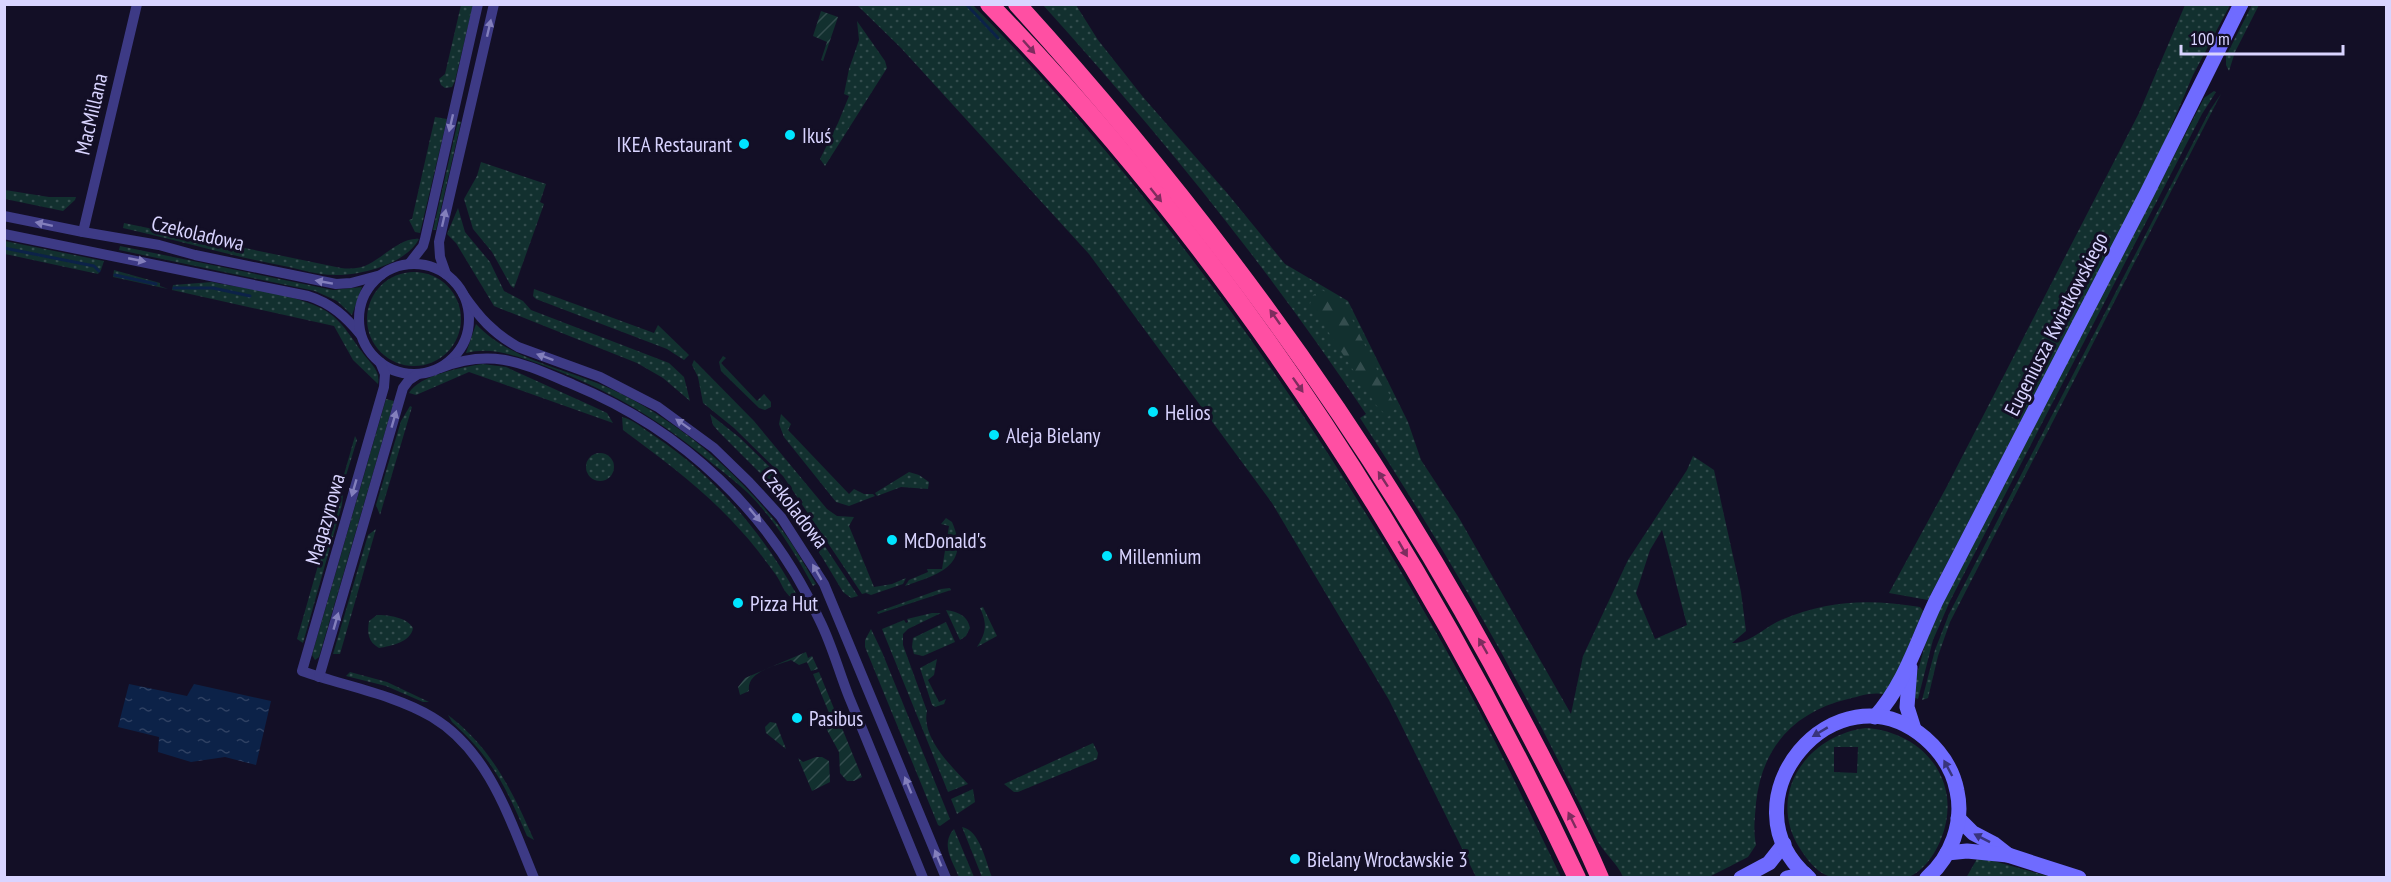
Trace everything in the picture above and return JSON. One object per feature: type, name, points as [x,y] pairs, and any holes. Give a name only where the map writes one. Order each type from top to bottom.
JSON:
[{"type":"highway","points":[[989,4],[1072,95],[1150,188],[1200,251],[1312,406],[1398,540],[1472,669],[1530,777],[1577,878]]},
{"type":"highway","points":[[1017,4],[1088,82],[1160,168],[1271,312],[1328,395],[1414,527],[1491,659],[1548,769],[1598,875]]},
{"type":"main road","name":"Eugeniusza Kwiatkowskiego","points":[[1875,717],[1891,699],[1910,663],[1936,601],[2147,193],[2241,4]]},
{"type":"main road","name":"Eugeniusza Kwiatkowskiego","points":[[1910,663],[1907,706],[1914,729]]},
{"type":"main road","points":[[1807,876],[1790,856],[1778,822],[1778,794],[1788,766],[1796,753],[1817,733],[1847,720],[1875,717],[1914,729],[1931,743],[1950,769],[1958,797],[1959,818],[1947,853],[1927,878]]},
{"type":"main road","points":[[1959,818],[1972,833],[1994,844],[2008,855]]},
{"type":"main road","points":[[1741,878],[1769,863],[1784,844]]},
{"type":"main road","points":[[1947,853],[1970,851],[2008,855],[2079,878]]},
{"type":"main road","points":[[1787,878],[1807,876]]},
{"type":"street","name":"MacMillana","points":[[83,232],[137,4]]},
{"type":"street","points":[[409,264],[423,246],[425,239],[478,4]]},
{"type":"street","points":[[446,274],[424,265],[409,264],[390,270],[373,283],[362,302],[360,313],[362,335],[368,350],[380,362],[398,372],[418,374],[440,368],[453,358],[466,336],[469,319],[463,294],[446,274],[440,257],[439,242],[494,4]]},
{"type":"street","points":[[457,95],[472,99]]},
{"type":"street","name":"Czekoladowa","points":[[4,216],[147,242],[195,255],[336,284],[351,283],[381,275]]},
{"type":"street","name":"Czekoladowa","points":[[4,234],[308,296],[334,307],[362,335]]},
{"type":"street","name":"Czekoladowa","points":[[463,294],[484,324],[505,340],[620,387],[680,422],[728,461],[781,518],[824,584],[946,878]]},
{"type":"street","name":"Czekoladowa","points":[[440,368],[469,359],[496,358],[529,367],[600,396],[661,432],[738,496],[785,555],[821,622],[840,675],[923,878]]},
{"type":"street","name":"Magazynowa","points":[[380,362],[385,374],[383,390],[302,670],[408,706],[433,718],[464,744],[484,768],[505,806],[534,878]]},
{"type":"street","name":"Magazynowa","points":[[319,677],[403,388],[418,374]]},
{"type":"green space","points":[[461,5],[473,5],[455,81],[452,87],[445,88],[439,79],[445,74]]},
{"type":"green space","points":[[857,5],[973,5],[1044,80],[1112,158],[1177,239],[1238,322],[1298,407],[1354,495],[1408,583],[1473,698],[1561,877],[1476,877],[1389,700],[1272,503],[1089,254],[901,48]]},
{"type":"green space","points":[[1043,5],[1076,5],[1098,40],[1143,97],[1227,193],[1285,264],[1348,301],[1408,422],[1421,460],[1459,518],[1571,714],[1583,656],[1628,560],[1687,470],[1693,456],[1714,470],[1741,592],[1746,631],[1732,643],[1745,641],[1781,620],[1816,608],[1866,602],[1920,607],[1923,611],[1892,685],[1884,694],[1857,697],[1829,705],[1812,713],[1784,735],[1774,749],[1759,783],[1755,818],[1756,845],[1748,857],[1709,877],[1623,877],[1598,842],[1542,728],[1485,623],[1360,418],[1366,414],[1252,255],[1171,153]],"holes":[[[1662,530],[1687,625],[1655,639],[1636,593],[1650,550]]]},
{"type":"green space","points":[[2185,5],[2230,5],[2193,75],[2159,155],[1928,600],[1889,593],[1946,488],[2139,113]]},
{"type":"green space","points":[[2252,5],[2259,5],[2235,52],[2229,71],[2226,56]]},
{"type":"green space","points":[[821,11],[838,17],[823,61],[821,60],[827,42],[813,36]]},
{"type":"green space","points":[[857,21],[885,61],[887,68],[825,166],[820,159],[849,96],[844,94],[849,69],[859,40]]},
{"type":"green space","points":[[2216,92],[2202,114],[1950,601],[1933,640],[1918,699],[1911,696],[1925,645],[1940,607],[2204,98]]},
{"type":"green space","points":[[2221,94],[1950,622],[1938,656],[1928,698],[1922,700],[1935,650],[1949,614],[2210,110]]},
{"type":"green space","points":[[435,117],[447,119],[420,233],[415,232],[409,220],[412,219]]},
{"type":"green space","points":[[458,121],[461,122],[436,230],[433,230]]},
{"type":"green space","points":[[481,162],[546,184],[540,202],[544,204],[514,288],[492,252],[473,229],[464,199],[477,176]]},
{"type":"green space","points":[[5,190],[49,197],[76,197],[63,211],[5,199]]},
{"type":"green space","points":[[458,208],[465,232],[490,262],[504,291],[523,301],[531,310],[669,363],[684,377],[690,401],[663,378],[637,363],[494,306],[456,243],[447,234]]},
{"type":"green space","points":[[124,223],[344,268],[366,266],[399,244],[419,239],[404,255],[381,267],[345,275],[328,275],[244,258],[123,228]]},
{"type":"green space","points":[[5,241],[104,261],[98,274],[5,254]]},
{"type":"green space","points":[[120,246],[333,290],[362,287],[352,315],[337,301],[315,291],[119,250]]},
{"type":"green space","points":[[114,270],[160,283],[160,286],[168,289],[113,277]]},
{"type":"green space","points":[[414,272],[432,276],[447,286],[457,301],[461,319],[457,337],[447,352],[432,362],[414,366],[396,362],[381,352],[371,337],[367,319],[371,301],[381,286],[396,276]]},
{"type":"green space","points":[[212,282],[292,298],[322,309],[341,324],[374,366],[378,374],[378,384],[353,360],[334,326],[172,290],[173,285]]},
{"type":"green space","points":[[534,289],[654,333],[658,325],[689,355],[684,360],[667,349],[536,299],[533,296]]},
{"type":"green space","points":[[1322,290],[1344,303],[1396,408],[1388,417],[1376,405],[1310,304],[1313,295]]},
{"type":"green space","points":[[476,324],[505,347],[611,389],[660,416],[683,432],[726,468],[765,509],[791,543],[816,584],[813,586],[784,537],[758,503],[694,448],[634,407],[568,375],[506,354],[487,351],[466,353]]},
{"type":"green space","points":[[723,356],[726,358],[721,363],[757,401],[764,394],[771,402],[771,407],[765,410],[759,408],[721,371],[719,362]]},
{"type":"green space","points":[[694,360],[754,421],[827,509],[837,516],[854,517],[849,526],[874,587],[892,584],[906,578],[903,584],[871,595],[862,594],[783,476],[734,428],[703,403],[698,377],[692,365]]},
{"type":"green space","points":[[483,364],[506,367],[592,406],[607,413],[613,423],[469,372],[416,395],[409,393],[422,381],[432,377]]},
{"type":"green space","points":[[386,399],[394,401],[319,657],[315,660],[312,655]]},
{"type":"green space","points":[[410,406],[412,407],[380,515],[376,505],[401,421]]},
{"type":"green space","points":[[710,414],[740,438],[776,473],[858,596],[851,598],[843,592],[775,488],[719,432],[713,425]]},
{"type":"green space","points":[[781,414],[791,424],[788,430],[849,494],[854,489],[875,496],[849,506],[836,502],[784,437],[779,424]]},
{"type":"green space","points":[[622,417],[638,424],[675,451],[735,506],[768,549],[797,595],[791,597],[786,593],[755,547],[729,517],[670,465],[623,430]]},
{"type":"green space","points":[[355,436],[357,440],[344,482],[342,505],[303,643],[297,639]]},
{"type":"green space","points":[[600,453],[610,457],[614,467],[610,477],[600,481],[590,477],[586,467],[590,457]]},
{"type":"green space","points":[[909,472],[929,482],[928,489],[901,487],[877,496],[875,493]]},
{"type":"green space","points":[[946,518],[952,522],[957,537],[954,558],[940,572],[905,586],[909,580],[928,572],[927,569],[942,569],[949,526],[941,524]]},
{"type":"green space","points":[[376,529],[340,654],[333,654],[368,535]]},
{"type":"green space","points":[[950,588],[951,590],[878,614],[877,612],[941,589]]},
{"type":"green space","points":[[983,607],[997,636],[977,647],[985,628],[980,608]]},
{"type":"green space","points":[[946,610],[961,615],[969,624],[970,628],[966,636],[960,640]]},
{"type":"green space","points":[[941,613],[908,629],[903,634],[903,645],[927,711],[928,731],[946,760],[968,784],[948,792],[882,629],[904,620],[906,623],[907,619]]},
{"type":"green space","points":[[377,615],[392,616],[406,621],[413,628],[409,637],[379,648],[370,640],[368,633],[369,621]]},
{"type":"green space","points":[[946,622],[955,642],[923,656],[914,654],[913,638]]},
{"type":"green space","points":[[871,629],[950,819],[940,826],[865,647],[865,640]]},
{"type":"green space","points":[[806,652],[808,658],[812,656],[818,669],[811,671],[807,662],[799,665],[791,660],[771,667]]},
{"type":"green space","points":[[937,659],[934,675],[928,680],[939,702],[946,699],[944,704],[935,707],[932,705],[920,668]]},
{"type":"green space","points":[[767,669],[752,679],[749,691],[740,695],[738,687],[745,678]]},
{"type":"green space","points":[[350,672],[387,682],[429,702],[423,702],[386,686],[346,676]]},
{"type":"green space","points":[[819,672],[862,777],[854,781],[847,781],[840,773],[839,752],[827,730],[832,720],[813,674]]},
{"type":"green space","points":[[448,715],[477,741],[489,756],[509,788],[534,840],[527,836],[497,774],[478,748]]},
{"type":"green space","points":[[770,722],[776,723],[786,749],[766,733],[765,727]]},
{"type":"green space","points":[[1866,728],[1887,732],[1905,739],[1921,750],[1934,764],[1943,780],[1947,798],[1947,818],[1941,839],[1927,863],[1911,876],[1905,878],[1833,878],[1815,868],[1799,847],[1790,827],[1787,807],[1790,787],[1798,770],[1811,754],[1826,742],[1845,733]],"holes":[[[1834,747],[1858,747],[1857,773],[1834,772]]]},
{"type":"green space","points":[[1093,743],[1098,753],[1097,759],[1093,761],[1018,792],[1014,792],[1004,784]]},
{"type":"green space","points":[[816,757],[829,761],[830,782],[812,791],[798,758],[803,762]]},
{"type":"green space","points":[[973,789],[975,802],[957,814],[951,799]]},
{"type":"green space","points":[[962,827],[968,829],[978,840],[992,877],[982,877]]},
{"type":"green space","points":[[954,829],[974,877],[959,877],[951,859],[948,841]]},
{"type":"green space","points":[[1978,857],[1983,858],[2051,877],[1966,878]]},
{"type":"water","points":[[129,684],[187,696],[194,684],[271,701],[256,765],[225,757],[191,762],[158,752],[159,737],[118,727]]},
{"type":"waterway","points":[[966,4],[998,38]]},
{"type":"waterway","points":[[4,248],[94,266],[99,271]]},
{"type":"waterway","points":[[115,275],[156,284]]},
{"type":"waterway","points":[[174,288],[213,288],[250,296]]},
{"type":"place","name":"Ikuś","points":[[790,135]]},
{"type":"place","name":"IKEA Restaurant","points":[[744,144]]},
{"type":"place","name":"Helios","points":[[1153,412]]},
{"type":"place","name":"Aleja Bielany","points":[[994,435]]},
{"type":"place","name":"McDonald's","points":[[892,540]]},
{"type":"place","name":"Millennium","points":[[1107,556]]},
{"type":"place","name":"Pizza Hut","points":[[738,603]]},
{"type":"place","name":"Pasibus","points":[[797,718]]},
{"type":"place","name":"Bielany Wrocławskie 3","points":[[1295,859]]}]
